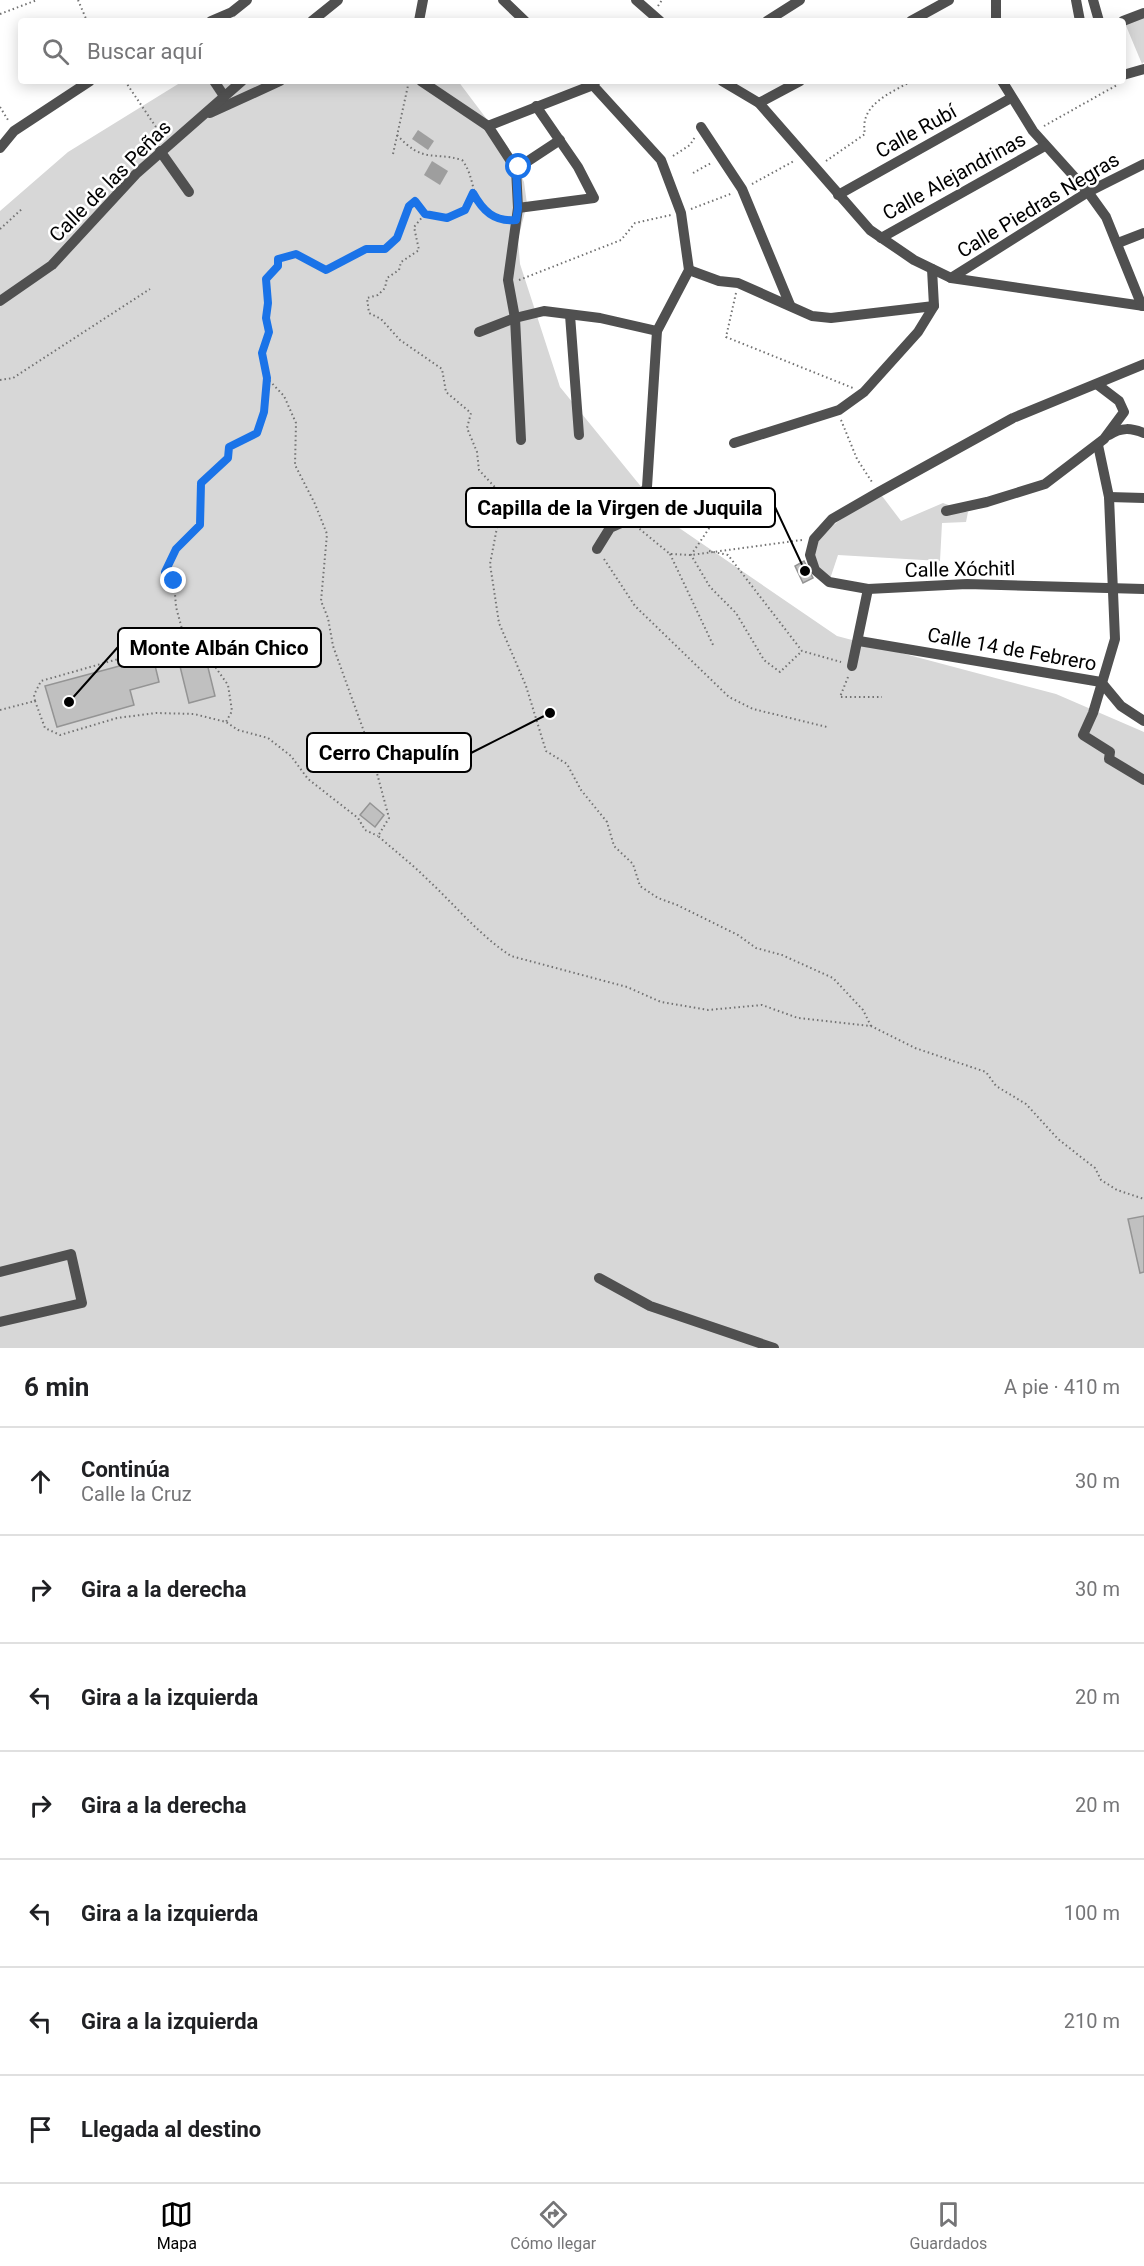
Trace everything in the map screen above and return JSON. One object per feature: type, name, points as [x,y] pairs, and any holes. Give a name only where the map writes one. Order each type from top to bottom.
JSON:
[{"type":"street","points":[[218,18],[232,12],[247,0]]},
{"type":"street","points":[[316,18],[338,0]]},
{"type":"street","points":[[420,18],[423,0]]},
{"type":"street","points":[[502,0],[522,18]]},
{"type":"street","points":[[636,0],[652,18]]},
{"type":"street","points":[[772,18],[800,0]]},
{"type":"street","points":[[916,18],[949,0]]},
{"type":"street","points":[[996,0],[996,18]]},
{"type":"street","points":[[1076,0],[1079,18]]},
{"type":"street","points":[[1093,0],[1098,18]]},
{"type":"street","points":[[1126,20],[1144,13]]},
{"type":"street","points":[[1126,77],[1144,69]]},
{"type":"street","points":[[0,148],[14,131],[85,84]]},
{"type":"street","points":[[216,84],[224,96]]},
{"type":"street","name":"Calle de las Peñas","points":[[0,301],[52,266],[163,149],[238,84]]},
{"type":"street","points":[[199,118],[273,84]]},
{"type":"street","points":[[425,84],[488,126],[516,169],[518,208],[508,284],[515,318],[522,440]]},
{"type":"street","points":[[488,126],[588,84]]},
{"type":"street","points":[[595,84],[662,160],[681,213],[689,270],[657,331],[647,488],[628,520],[609,528],[597,549]]},
{"type":"street","points":[[727,84],[759,104],[870,230],[932,269],[951,278],[1045,294],[1143,306],[1106,217],[1088,192],[1033,132],[1004,84]]},
{"type":"street","points":[[759,104],[795,84]]},
{"type":"street","name":"Calle Rubí","points":[[838,195],[1011,98]]},
{"type":"street","points":[[518,208],[594,198],[578,167],[536,106]]},
{"type":"street","points":[[701,127],[742,189],[790,305]]},
{"type":"street","points":[[516,169],[560,140]]},
{"type":"street","name":"Calle Alejandrinas","points":[[881,238],[1045,146]]},
{"type":"street","points":[[163,149],[189,192]]},
{"type":"street","name":"Calle Piedras Negras","points":[[951,278],[1088,192],[1144,164]]},
{"type":"street","points":[[1118,243],[1144,232]]},
{"type":"street","points":[[735,443],[839,410],[864,392],[918,332],[934,306],[932,269]]},
{"type":"street","points":[[689,270],[719,281],[738,283],[812,316],[831,318],[934,306]]},
{"type":"street","points":[[479,332],[515,318],[544,311],[657,331]]},
{"type":"street","points":[[570,315],[579,435]]},
{"type":"street","points":[[814,539],[832,519],[1013,418],[1098,385],[1144,364]]},
{"type":"street","points":[[1098,385],[1119,401],[1124,412],[1101,442],[1109,497],[1115,639],[1093,713],[1083,735],[1110,752],[1109,759],[1144,780]]},
{"type":"street","points":[[946,511],[987,502],[1046,483],[1118,429],[1132,429],[1144,433]]},
{"type":"street","points":[[1109,497],[1144,498]]},
{"type":"street","name":"Calle Xóchitl","points":[[814,539],[810,555],[814,570],[829,582],[868,589],[967,584],[1144,589]]},
{"type":"street","points":[[852,666],[868,589]]},
{"type":"street","name":"Calle 14 de Febrero","points":[[859,641],[1101,682],[1121,706],[1144,721]]},
{"type":"street","points":[[0,1272],[71,1254],[82,1303],[0,1322]]},
{"type":"street","points":[[599,1278],[650,1306],[774,1348]]},
{"type":"path","points":[[0,14],[37,0]]},
{"type":"path","points":[[78,0],[86,18]]},
{"type":"path","points":[[127,84],[159,128],[163,149]]},
{"type":"path","points":[[393,154],[408,84]]},
{"type":"path","points":[[816,168],[864,134],[862,123],[867,112],[882,98],[907,84]]},
{"type":"path","name":"Calle Alejandrinas","points":[[1033,132],[1113,84]]},
{"type":"path","points":[[0,107],[14,131]]},
{"type":"path","points":[[662,160],[690,145],[701,127]]},
{"type":"path","points":[[398,135],[409,147],[423,156],[462,160],[468,167],[473,193],[480,206],[502,221],[516,220]]},
{"type":"path","points":[[508,284],[621,240],[635,223],[681,213],[742,189],[804,156]]},
{"type":"path","points":[[693,173],[722,157]]},
{"type":"path","points":[[185,640],[176,607],[174,581],[165,572],[176,549],[200,525],[201,483],[228,458],[229,447],[257,433],[264,412],[267,378],[262,353],[269,332],[266,318],[268,303],[266,279],[278,266],[278,259],[296,254],[326,270],[366,249],[385,249],[397,238],[409,206],[415,201],[425,214],[447,218],[465,210],[473,193]]},
{"type":"path","points":[[0,229],[23,208]]},
{"type":"path","points":[[425,214],[414,227],[419,250],[401,262],[399,270],[387,278],[385,288],[378,295],[367,298],[367,306],[369,313],[381,319],[400,340],[442,369],[446,392],[471,413],[467,428],[477,452],[479,470],[503,496],[490,564],[499,623],[526,687],[546,751],[567,764],[581,790],[607,822],[614,846],[633,864],[640,886],[658,898],[738,935],[756,948],[782,955],[833,978],[863,1010],[871,1026]]},
{"type":"path","points":[[738,283],[726,337],[864,392]]},
{"type":"path","points":[[0,380],[13,378],[150,289]]},
{"type":"path","points":[[267,378],[284,396],[296,423],[295,465],[327,534],[321,602],[328,618],[333,646],[371,750],[372,762],[389,818],[378,836]]},
{"type":"path","points":[[839,410],[857,459],[879,492]]},
{"type":"path","points":[[691,555],[727,502]]},
{"type":"path","points":[[628,520],[670,554],[714,647]]},
{"type":"path","points":[[670,554],[691,555],[814,539]]},
{"type":"path","points":[[597,549],[635,606],[729,697],[753,709],[827,727]]},
{"type":"path","points":[[709,551],[728,555],[802,651],[852,666],[840,697],[882,697]]},
{"type":"path","points":[[691,555],[710,587],[736,613],[764,660],[780,672],[802,651]]},
{"type":"path","points":[[226,722],[232,711],[228,685],[216,668],[216,652],[211,632],[40,681],[34,695],[45,728],[60,735],[117,718],[156,713],[194,714],[226,722],[238,730],[268,738],[291,756],[308,779],[358,818],[365,830],[378,836],[429,880],[444,898],[496,946],[511,956],[627,987],[661,1002],[708,1010],[762,1005],[798,1018],[871,1026],[915,1048],[986,1072],[996,1086],[1026,1104],[1058,1139],[1095,1168],[1101,1180],[1117,1190],[1144,1199]]},
{"type":"path","points":[[0,710],[35,701]]},
{"type":"shaded area","points":[[1144,14],[1144,62],[1142,64],[1126,26],[1126,20]]},
{"type":"shaded area","points":[[178,84],[460,84],[507,146],[524,182],[527,204],[518,239],[520,264],[560,387],[669,521],[837,636],[1056,694],[1144,732],[1144,1348],[0,1348],[0,211],[68,152]]},
{"type":"shaded area","points":[[418,130],[434,141],[428,150],[412,139]]},
{"type":"shaded area","points":[[432,161],[448,171],[440,185],[424,175]]},
{"type":"shaded area","points":[[879,492],[901,521],[943,503],[968,512],[966,522],[942,523],[940,561],[838,555],[829,582],[815,570],[814,539]]},
{"type":"building","points":[[804,561],[813,578],[803,583],[795,566]]},
{"type":"building","points":[[202,643],[215,696],[189,703],[176,650]]},
{"type":"building","points":[[153,657],[159,682],[130,690],[134,705],[57,727],[45,686]]},
{"type":"building","points":[[370,803],[384,815],[375,827],[360,815]]},
{"type":"building","points":[[1144,1216],[1144,1272],[1140,1273],[1128,1219]]},
{"type":"place","name":"Capilla de la Virgen de Juquila","points":[[805,571]]},
{"type":"place","name":"Monte Albán Chico","points":[[69,702]]},
{"type":"place","name":"Cerro Chapulín","points":[[550,713]]},
{"type":"route","points":[[174,581],[165,572],[176,549],[200,525],[201,483],[228,458],[229,447],[257,433],[264,412],[267,378],[262,353],[269,332],[266,318],[268,303],[266,279],[278,266],[278,259],[296,254],[326,270],[366,249],[385,249],[397,238],[409,206],[415,201],[425,214],[447,218],[465,210],[473,193],[480,206],[490,214],[502,221],[516,220],[518,208],[516,169],[519,167]]}]
